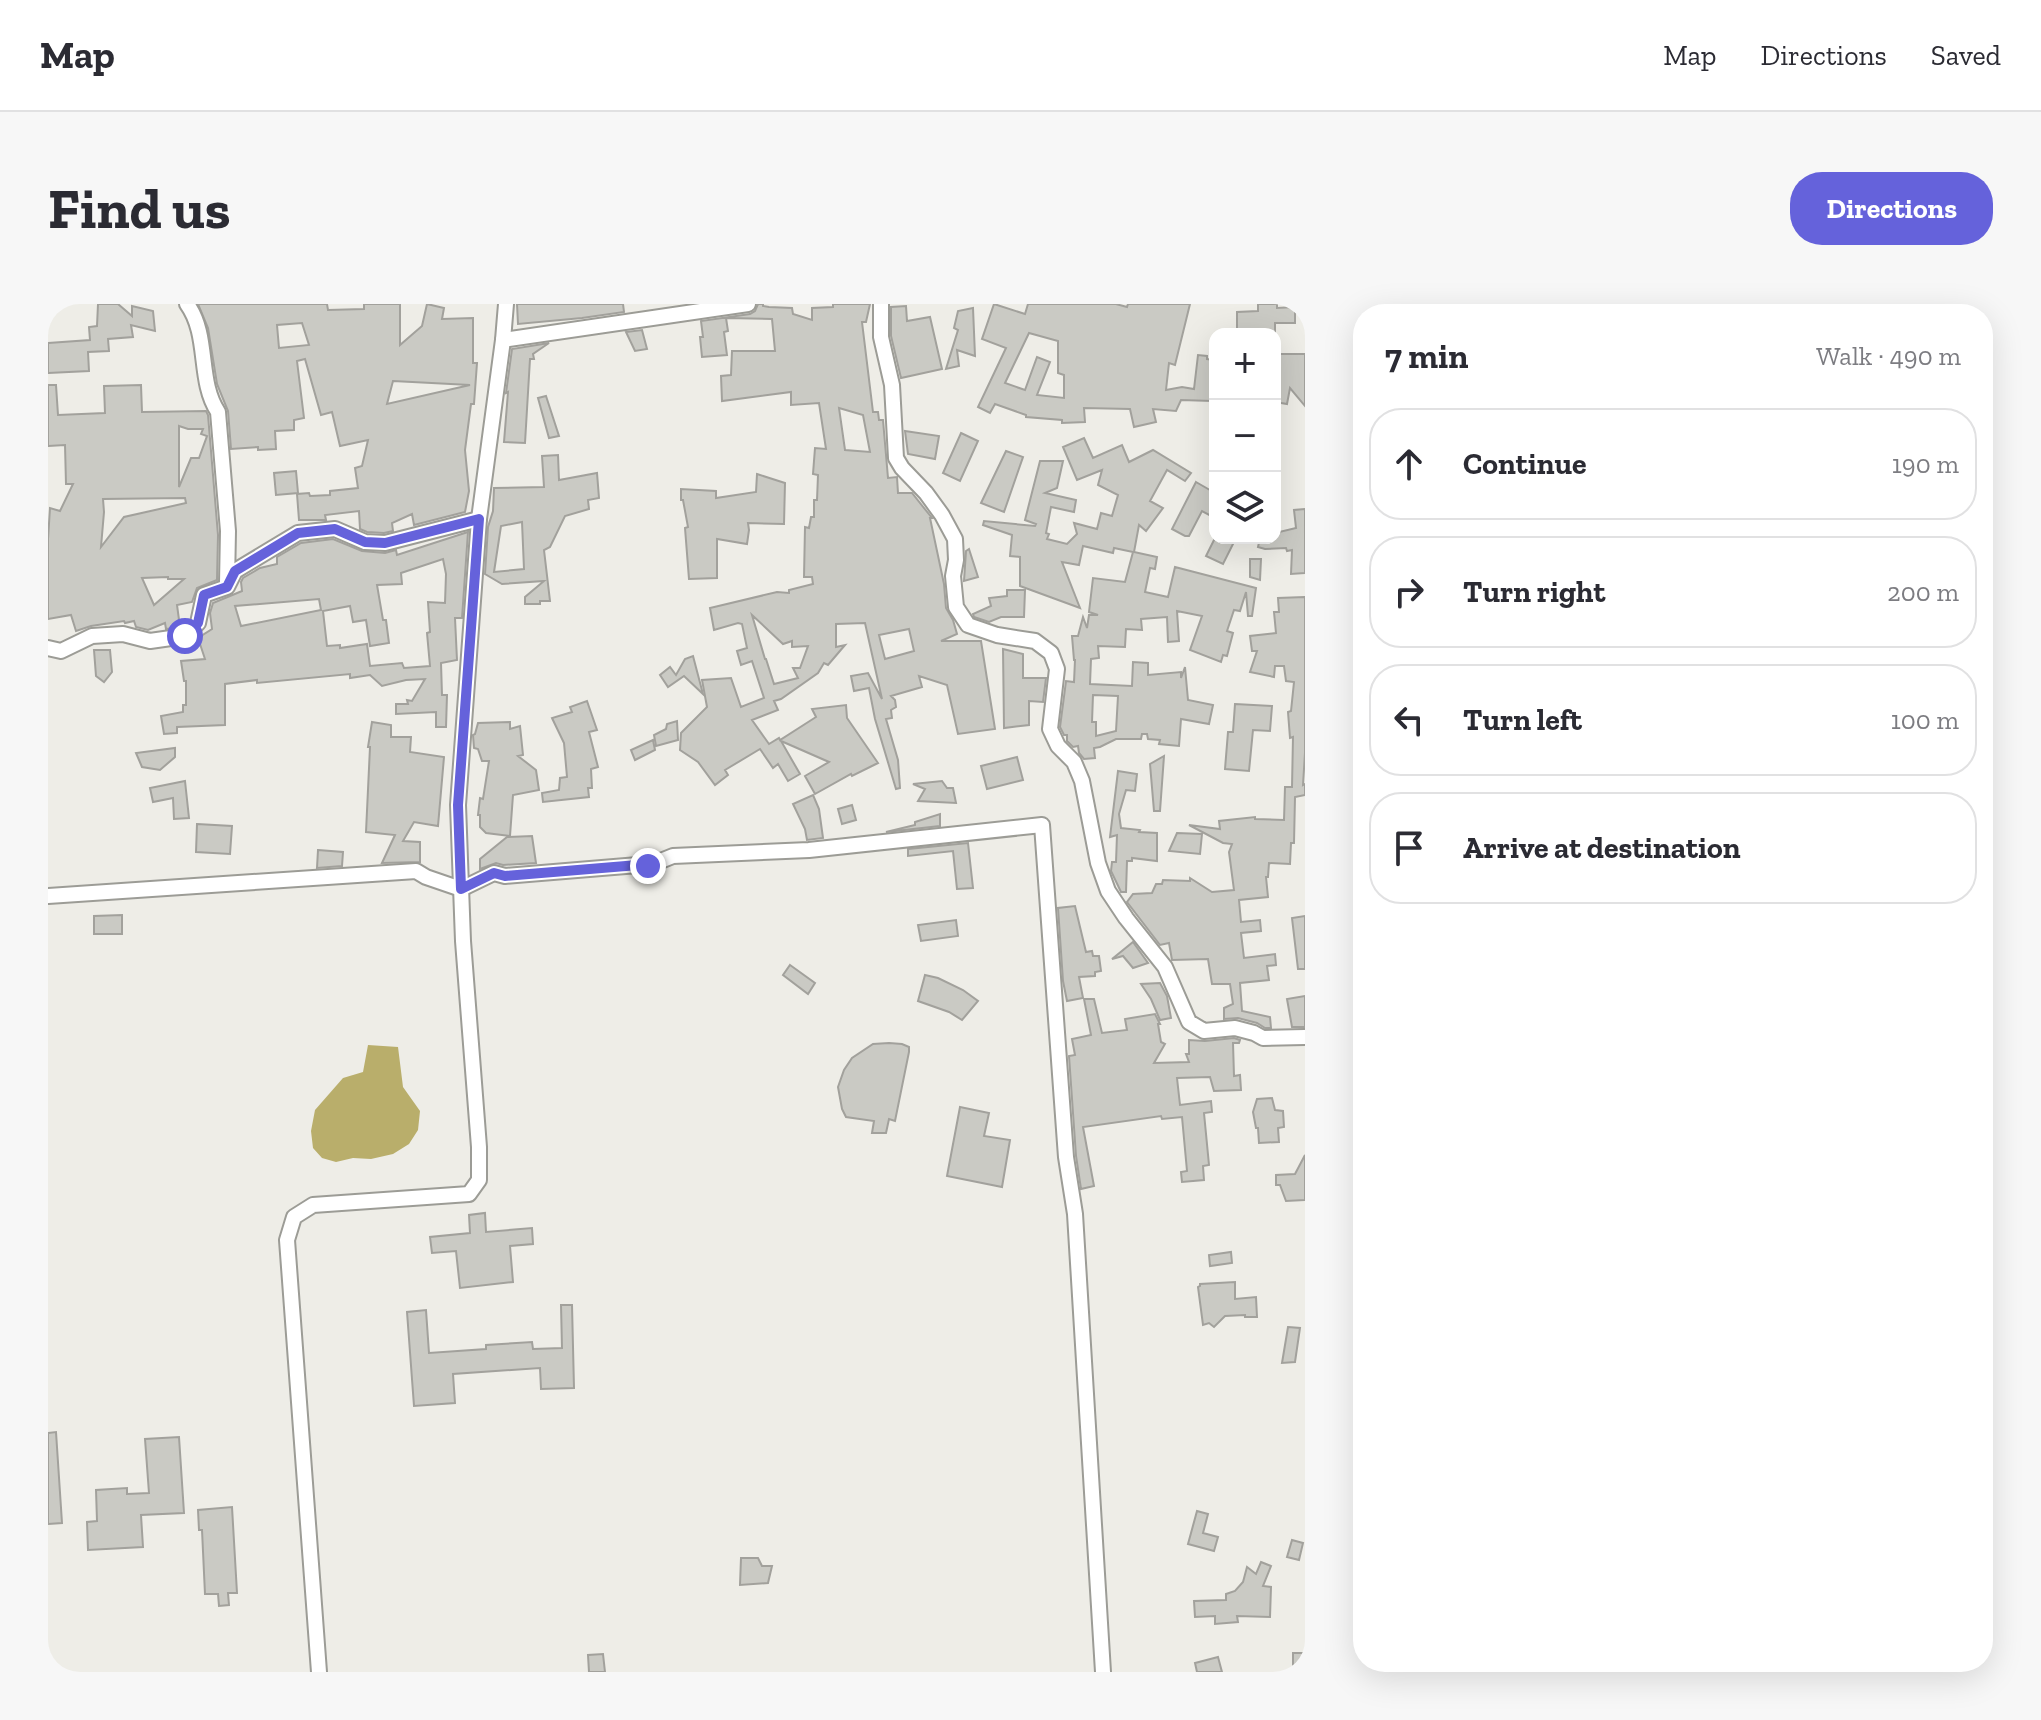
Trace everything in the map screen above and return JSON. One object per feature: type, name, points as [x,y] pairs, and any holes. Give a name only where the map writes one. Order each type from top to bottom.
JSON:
[{"type":"street","points":[[187,304],[199,329],[212,402],[218,412],[228,531],[227,587]]},
{"type":"street","points":[[319,1672],[287,1240],[294,1217],[313,1205],[469,1194],[479,1180],[458,805],[479,519],[506,304]]},
{"type":"street","points":[[503,340],[748,304]]},
{"type":"street","points":[[881,304],[881,337],[892,385],[896,458],[926,493],[955,539],[953,576],[956,607],[968,625],[997,635],[1035,641],[1051,653],[1057,669],[1050,729],[1058,746],[1074,762],[1082,781],[1098,863],[1108,891],[1165,967],[1189,1022],[1204,1031],[1235,1028],[1263,1038],[1305,1037]]},
{"type":"street","points":[[48,648],[61,651],[92,636],[123,634],[150,641],[185,636],[198,623],[204,595],[227,587],[235,571],[298,533],[335,529],[365,542],[385,543],[479,519]]},
{"type":"street","points":[[48,896],[416,871],[461,889],[494,873],[505,876],[648,866],[673,856],[809,850],[1042,825],[1066,1157],[1075,1214],[1103,1672]]},
{"type":"shaded area","points":[[368,1045],[398,1047],[403,1087],[420,1111],[418,1130],[409,1144],[393,1154],[336,1162],[322,1158],[313,1148],[311,1131],[315,1110],[343,1078],[363,1072]]},
{"type":"building","points":[[98,304],[118,304],[132,316],[132,306],[153,311],[155,331],[131,325],[133,337],[108,339],[109,351],[88,352],[89,371],[48,373],[48,343],[90,340],[89,327],[97,326]]},
{"type":"building","points":[[198,304],[327,304],[328,310],[364,309],[364,304],[400,304],[400,345],[422,326],[427,304],[444,308],[442,319],[473,318],[473,363],[477,363],[474,404],[471,404],[465,450],[469,491],[465,512],[414,525],[412,514],[392,523],[393,531],[384,533],[360,529],[359,511],[325,515],[326,520],[299,520],[297,494],[330,495],[330,491],[358,488],[355,468],[362,466],[368,440],[340,446],[332,412],[321,415],[305,359],[297,361],[304,418],[294,420],[294,430],[275,431],[276,449],[231,449],[228,411],[217,384],[208,328]],"holes":[[[302,323],[309,345],[279,348],[277,325]],[[393,381],[470,385],[387,404]]]},
{"type":"building","points":[[517,304],[623,304],[624,312],[518,324]]},
{"type":"building","points":[[758,304],[792,308],[793,314],[812,320],[812,308],[833,307],[833,304],[870,304],[866,322],[862,322],[873,412],[878,412],[879,420],[883,420],[888,478],[897,477],[898,493],[912,493],[932,518],[946,608],[957,634],[941,641],[981,641],[995,729],[958,734],[947,685],[919,676],[922,687],[891,696],[896,707],[891,710],[892,718],[886,719],[898,760],[900,788],[896,789],[869,688],[854,691],[851,676],[868,673],[882,699],[865,623],[836,624],[836,647],[845,645],[828,665],[824,663],[818,673],[774,701],[778,710],[752,720],[769,744],[816,717],[812,709],[846,705],[847,718],[878,763],[815,794],[805,776],[829,762],[781,741],[800,774],[788,781],[778,764],[773,768],[760,749],[725,770],[728,775],[715,785],[698,762],[680,750],[681,733],[707,707],[702,680],[731,678],[741,707],[764,698],[752,661],[741,665],[737,651],[747,648],[742,624],[714,630],[710,608],[777,592],[789,593],[789,590],[813,584],[812,577],[804,577],[805,527],[809,528],[811,517],[814,517],[814,500],[817,500],[818,475],[813,474],[815,448],[826,449],[819,403],[791,405],[791,392],[722,401],[721,376],[731,375],[732,351],[775,351],[772,319],[726,318],[727,355],[702,357],[701,321],[755,311]],"holes":[[[839,408],[863,415],[870,452],[845,450]],[[752,615],[783,644],[792,641],[792,647],[808,646],[800,668],[793,668],[798,678],[774,684]],[[909,629],[914,651],[885,659],[879,635]]]},
{"type":"building","points":[[994,304],[1025,314],[1028,304],[1116,304],[1127,307],[1128,304],[1190,304],[1175,365],[1169,363],[1166,390],[1182,387],[1194,389],[1198,355],[1207,356],[1209,401],[1181,400],[1176,411],[1153,409],[1156,422],[1134,427],[1130,409],[1084,408],[1085,422],[1062,423],[1062,420],[1026,417],[995,404],[990,413],[978,407],[1006,348],[982,339]],"holes":[[[1029,333],[1058,341],[1058,373],[1064,375],[1064,398],[1037,395],[1050,362],[1037,357],[1025,390],[1005,383]]]},
{"type":"building","points":[[1258,304],[1277,304],[1277,308],[1295,307],[1295,323],[1275,323],[1275,328],[1237,328],[1237,312],[1258,311]]},
{"type":"building","points":[[906,306],[907,321],[930,317],[942,369],[901,378],[891,336],[891,307]]},
{"type":"building","points":[[973,308],[975,356],[957,350],[959,366],[946,369],[958,330],[954,328],[958,311]]},
{"type":"building","points":[[642,330],[647,349],[635,351],[626,332]]},
{"type":"building","points":[[549,343],[533,354],[534,359],[530,359],[525,443],[504,442],[512,349]]},
{"type":"building","points":[[1281,354],[1305,354],[1305,406],[1290,388],[1287,404],[1281,403]]},
{"type":"building","points":[[48,385],[56,385],[58,415],[105,413],[104,386],[141,385],[142,412],[206,411],[218,535],[217,580],[197,588],[192,602],[177,605],[180,627],[166,629],[165,623],[148,630],[136,627],[134,621],[124,621],[76,631],[71,615],[48,619],[50,508],[60,511],[73,484],[66,484],[65,445],[48,446]],"holes":[[[179,426],[203,429],[201,434],[207,436],[199,458],[191,458],[179,487]],[[185,498],[186,503],[124,517],[101,547],[103,499]],[[168,577],[184,579],[154,605],[142,578]]]},
{"type":"building","points":[[546,396],[559,436],[549,438],[538,398]]},
{"type":"building","points":[[905,431],[939,436],[935,459],[908,454]]},
{"type":"building","points":[[961,433],[978,441],[960,481],[943,473]]},
{"type":"building","points":[[1084,438],[1093,458],[1122,445],[1129,462],[1153,450],[1191,473],[1185,481],[1167,470],[1150,501],[1163,508],[1146,531],[1139,525],[1134,552],[1157,557],[1155,569],[1150,568],[1145,592],[1168,597],[1175,567],[1256,588],[1252,616],[1248,616],[1246,592],[1240,611],[1234,610],[1227,631],[1233,633],[1227,656],[1223,655],[1221,662],[1190,650],[1202,616],[1177,611],[1179,641],[1168,642],[1167,617],[1141,619],[1142,630],[1126,629],[1125,647],[1098,646],[1099,658],[1091,659],[1090,684],[1132,686],[1133,662],[1148,663],[1148,675],[1181,672],[1181,678],[1185,667],[1188,700],[1213,705],[1209,724],[1181,719],[1179,746],[1159,744],[1160,740],[1148,739],[1147,734],[1142,734],[1141,739],[1116,739],[1094,748],[1095,758],[1084,759],[1078,746],[1073,747],[1067,741],[1067,735],[1060,727],[1066,681],[1074,682],[1072,636],[1078,636],[1083,617],[1087,628],[1089,615],[1098,615],[1089,612],[1093,578],[1125,582],[1133,552],[1114,548],[1113,553],[1083,546],[1079,565],[1062,562],[1080,608],[1020,586],[1020,557],[1010,556],[1012,535],[983,525],[984,521],[1035,526],[1025,520],[1040,461],[1063,461],[1057,488],[1045,493],[1076,500],[1074,512],[1051,507],[1047,539],[1067,544],[1077,534],[1074,523],[1097,529],[1101,513],[1112,516],[1118,495],[1098,485],[1102,470],[1077,480],[1063,447]],"holes":[[[1093,695],[1118,696],[1116,731],[1096,736],[1096,722],[1092,722]]]},
{"type":"building","points":[[1006,451],[1023,457],[1004,512],[981,503]]},
{"type":"building","points":[[558,455],[559,480],[597,473],[599,498],[588,500],[589,509],[565,516],[550,547],[544,550],[550,601],[525,604],[525,597],[544,581],[502,584],[485,574],[488,527],[493,511],[494,488],[544,487],[542,456]],"holes":[[[522,522],[524,569],[494,572],[501,526]]]},
{"type":"building","points":[[296,471],[298,493],[276,495],[274,473]]},
{"type":"building","points":[[757,474],[785,483],[784,524],[748,523],[747,544],[717,539],[717,578],[689,579],[685,528],[688,527],[681,489],[716,491],[716,498],[756,492]]},
{"type":"building","points":[[1196,482],[1209,490],[1209,515],[1202,511],[1189,536],[1172,529]]},
{"type":"building","points":[[1305,509],[1305,573],[1291,574],[1292,550],[1258,547],[1259,544],[1281,544],[1281,532],[1296,528],[1294,510]]},
{"type":"building","points":[[468,532],[462,618],[455,618],[457,660],[441,663],[442,695],[447,695],[446,727],[436,727],[436,712],[396,714],[396,704],[412,701],[425,679],[382,686],[370,675],[350,678],[350,674],[225,684],[225,725],[177,727],[177,733],[164,734],[161,716],[183,712],[183,705],[186,705],[186,681],[181,661],[205,659],[198,638],[212,629],[210,613],[213,603],[242,591],[243,578],[260,568],[277,564],[277,557],[301,543],[333,539],[362,551],[385,553],[396,550],[397,555]],"holes":[[[443,559],[445,603],[428,602],[430,666],[404,668],[402,663],[370,666],[367,644],[340,648],[340,645],[327,646],[323,611],[350,606],[353,622],[366,620],[370,646],[389,643],[377,585],[402,584],[401,573]],[[319,599],[321,610],[241,626],[235,606]]]},
{"type":"building","points":[[1212,544],[1233,544],[1223,564],[1206,556]]},
{"type":"building","points":[[969,549],[978,577],[964,581],[966,551]]},
{"type":"building","points":[[1250,559],[1261,559],[1260,580],[1250,577]]},
{"type":"building","points":[[1007,590],[1025,590],[1024,617],[1001,617],[989,622],[974,617],[973,614],[991,606],[989,598],[1007,596]]},
{"type":"building","points":[[1305,597],[1305,795],[1295,797],[1294,843],[1291,843],[1290,864],[1269,863],[1266,877],[1268,897],[1239,900],[1241,922],[1260,920],[1261,931],[1241,933],[1244,958],[1275,954],[1276,965],[1267,966],[1269,980],[1240,983],[1242,1011],[1270,1017],[1271,1028],[1265,1028],[1238,1018],[1224,1019],[1224,1008],[1233,1004],[1230,984],[1212,984],[1208,959],[1172,960],[1169,943],[1160,945],[1127,902],[1133,894],[1152,893],[1156,884],[1162,884],[1163,880],[1190,881],[1190,878],[1212,892],[1234,890],[1229,852],[1232,844],[1223,843],[1189,825],[1220,829],[1219,821],[1255,817],[1284,820],[1285,787],[1292,787],[1293,737],[1290,738],[1288,712],[1291,711],[1294,682],[1286,681],[1284,666],[1275,666],[1274,677],[1250,672],[1257,651],[1252,651],[1250,636],[1276,633],[1274,612],[1279,612],[1278,598]]},
{"type":"building","points":[[1003,649],[1023,654],[1023,678],[1046,678],[1043,702],[1029,701],[1029,725],[1004,728]]},
{"type":"building","points":[[94,650],[110,650],[112,672],[104,682],[96,676]]},
{"type":"building","points":[[693,656],[703,694],[684,676],[668,687],[660,675],[670,667],[676,675],[685,659]]},
{"type":"building","points":[[587,701],[597,730],[589,732],[598,767],[591,769],[589,797],[543,802],[542,793],[559,790],[560,778],[567,777],[564,743],[552,718],[572,712],[570,707]]},
{"type":"building","points":[[1235,704],[1272,706],[1270,731],[1253,730],[1249,771],[1225,769],[1228,732],[1233,732]]},
{"type":"building","points":[[677,721],[678,740],[656,746],[654,735],[666,729],[667,724]]},
{"type":"building","points":[[372,722],[391,725],[391,737],[411,737],[410,752],[444,757],[438,826],[414,822],[403,841],[420,842],[420,862],[382,863],[395,835],[366,832],[368,747]]},
{"type":"building","points":[[510,722],[510,729],[520,726],[523,755],[518,756],[536,770],[539,790],[513,795],[510,836],[486,833],[480,827],[480,798],[483,799],[489,761],[482,761],[478,749],[474,748],[473,735],[478,723]]},
{"type":"building","points":[[653,740],[655,750],[635,760],[631,750]]},
{"type":"building","points":[[175,748],[175,757],[160,770],[142,767],[136,753]]},
{"type":"building","points":[[1164,756],[1160,811],[1154,811],[1150,764]]},
{"type":"building","points":[[1017,757],[1023,780],[987,789],[981,766]]},
{"type":"building","points":[[1118,771],[1137,774],[1135,791],[1126,790],[1119,814],[1121,828],[1157,833],[1157,861],[1132,858],[1132,861],[1127,861],[1126,892],[1121,892],[1111,871],[1112,862],[1116,862],[1117,835],[1110,837]]},
{"type":"building","points":[[185,781],[189,818],[174,819],[173,798],[153,802],[150,788]]},
{"type":"building","points":[[942,781],[947,788],[953,788],[956,803],[918,801],[925,789],[913,784]]},
{"type":"building","points":[[813,795],[819,809],[823,838],[807,840],[793,804]]},
{"type":"building","points":[[852,805],[856,820],[842,824],[838,809]]},
{"type":"building","points":[[940,814],[940,826],[886,832],[915,825],[915,822]]},
{"type":"building","points":[[197,824],[232,826],[230,854],[196,852]]},
{"type":"building","points":[[1177,833],[1202,834],[1200,854],[1169,851]]},
{"type":"building","points":[[532,836],[536,863],[496,863],[480,869],[480,859],[507,837]]},
{"type":"building","points":[[968,843],[973,888],[957,889],[953,851],[908,856],[908,849]]},
{"type":"building","points":[[318,850],[343,852],[342,866],[317,868]]},
{"type":"building","points":[[1075,906],[1086,952],[1092,951],[1093,956],[1099,956],[1101,971],[1095,972],[1095,976],[1079,977],[1083,998],[1067,1001],[1058,908]]},
{"type":"building","points":[[122,915],[122,934],[94,934],[94,916]]},
{"type":"building","points":[[1305,916],[1305,969],[1298,969],[1292,918]]},
{"type":"building","points":[[956,920],[958,936],[921,941],[918,925]]},
{"type":"building","points":[[1133,942],[1148,963],[1133,968],[1123,956],[1112,959]]},
{"type":"building","points":[[790,965],[815,983],[808,994],[783,975]]},
{"type":"building","points":[[925,975],[963,990],[978,1001],[962,1020],[918,1001]]},
{"type":"building","points":[[1160,983],[1167,996],[1171,1018],[1160,1020],[1141,984]]},
{"type":"building","points":[[1305,996],[1305,1027],[1292,1027],[1287,999]]},
{"type":"building","points":[[1084,999],[1094,999],[1102,1033],[1127,1030],[1125,1019],[1155,1014],[1160,1024],[1161,1042],[1165,1044],[1154,1063],[1189,1062],[1186,1054],[1189,1054],[1189,1040],[1240,1040],[1233,1043],[1234,1076],[1240,1075],[1241,1090],[1214,1091],[1210,1077],[1177,1078],[1180,1105],[1211,1101],[1212,1112],[1204,1113],[1209,1165],[1203,1166],[1204,1180],[1182,1182],[1181,1172],[1187,1171],[1182,1117],[1162,1119],[1161,1116],[1083,1127],[1094,1186],[1081,1189],[1069,1056],[1075,1055],[1072,1039],[1091,1035]]},
{"type":"building","points":[[873,1044],[909,1047],[909,1052],[895,1121],[889,1119],[886,1133],[872,1133],[874,1121],[846,1117],[838,1087],[852,1058]]},
{"type":"building","points":[[1272,1098],[1275,1110],[1283,1111],[1284,1127],[1278,1128],[1279,1142],[1259,1143],[1253,1112],[1257,1099]]},
{"type":"building","points":[[960,1107],[989,1113],[984,1136],[1010,1140],[1002,1187],[947,1176]]},
{"type":"building","points":[[1305,1155],[1305,1200],[1286,1201],[1280,1185],[1276,1185],[1276,1175],[1295,1174]]},
{"type":"building","points":[[485,1213],[486,1232],[532,1228],[533,1244],[510,1246],[513,1282],[460,1288],[456,1251],[432,1253],[430,1237],[470,1233],[469,1215]]},
{"type":"building","points":[[1231,1252],[1232,1263],[1210,1266],[1209,1255]]},
{"type":"building","points":[[1235,1282],[1235,1299],[1256,1297],[1257,1317],[1225,1316],[1214,1327],[1209,1323],[1203,1325],[1200,1284]]},
{"type":"building","points":[[561,1305],[572,1305],[574,1388],[541,1389],[540,1368],[453,1374],[455,1403],[414,1406],[407,1312],[426,1310],[429,1353],[532,1342],[533,1349],[562,1348]]},
{"type":"building","points":[[1288,1327],[1300,1328],[1295,1362],[1282,1363]]},
{"type":"building","points":[[56,1432],[62,1523],[48,1524],[48,1433]]},
{"type":"building","points":[[179,1437],[184,1513],[141,1515],[143,1547],[88,1550],[87,1522],[97,1521],[96,1490],[127,1488],[127,1494],[149,1493],[145,1439]]},
{"type":"building","points":[[232,1507],[237,1593],[228,1593],[229,1605],[219,1606],[218,1594],[205,1594],[198,1510]]},
{"type":"building","points":[[1197,1511],[1208,1514],[1203,1533],[1218,1537],[1214,1551],[1188,1544]]},
{"type":"building","points":[[1292,1540],[1303,1543],[1299,1560],[1287,1557]]},
{"type":"building","points":[[741,1558],[758,1558],[762,1566],[772,1566],[768,1583],[740,1585]]},
{"type":"building","points":[[1261,1562],[1271,1566],[1263,1586],[1271,1587],[1270,1617],[1237,1616],[1238,1622],[1215,1624],[1215,1616],[1195,1617],[1194,1601],[1226,1600],[1226,1594],[1235,1591],[1243,1582],[1247,1567],[1256,1574]]},
{"type":"building","points":[[1293,1653],[1305,1653],[1305,1672],[1293,1672]]},
{"type":"building","points":[[603,1654],[605,1672],[589,1672],[588,1655]]},
{"type":"building","points":[[1218,1657],[1222,1672],[1197,1672],[1195,1663]]},
{"type":"route","points":[[185,636],[198,623],[204,595],[227,587],[235,571],[298,533],[335,529],[365,542],[385,543],[479,519],[458,805],[461,889],[494,873],[505,876],[648,866]]}]
